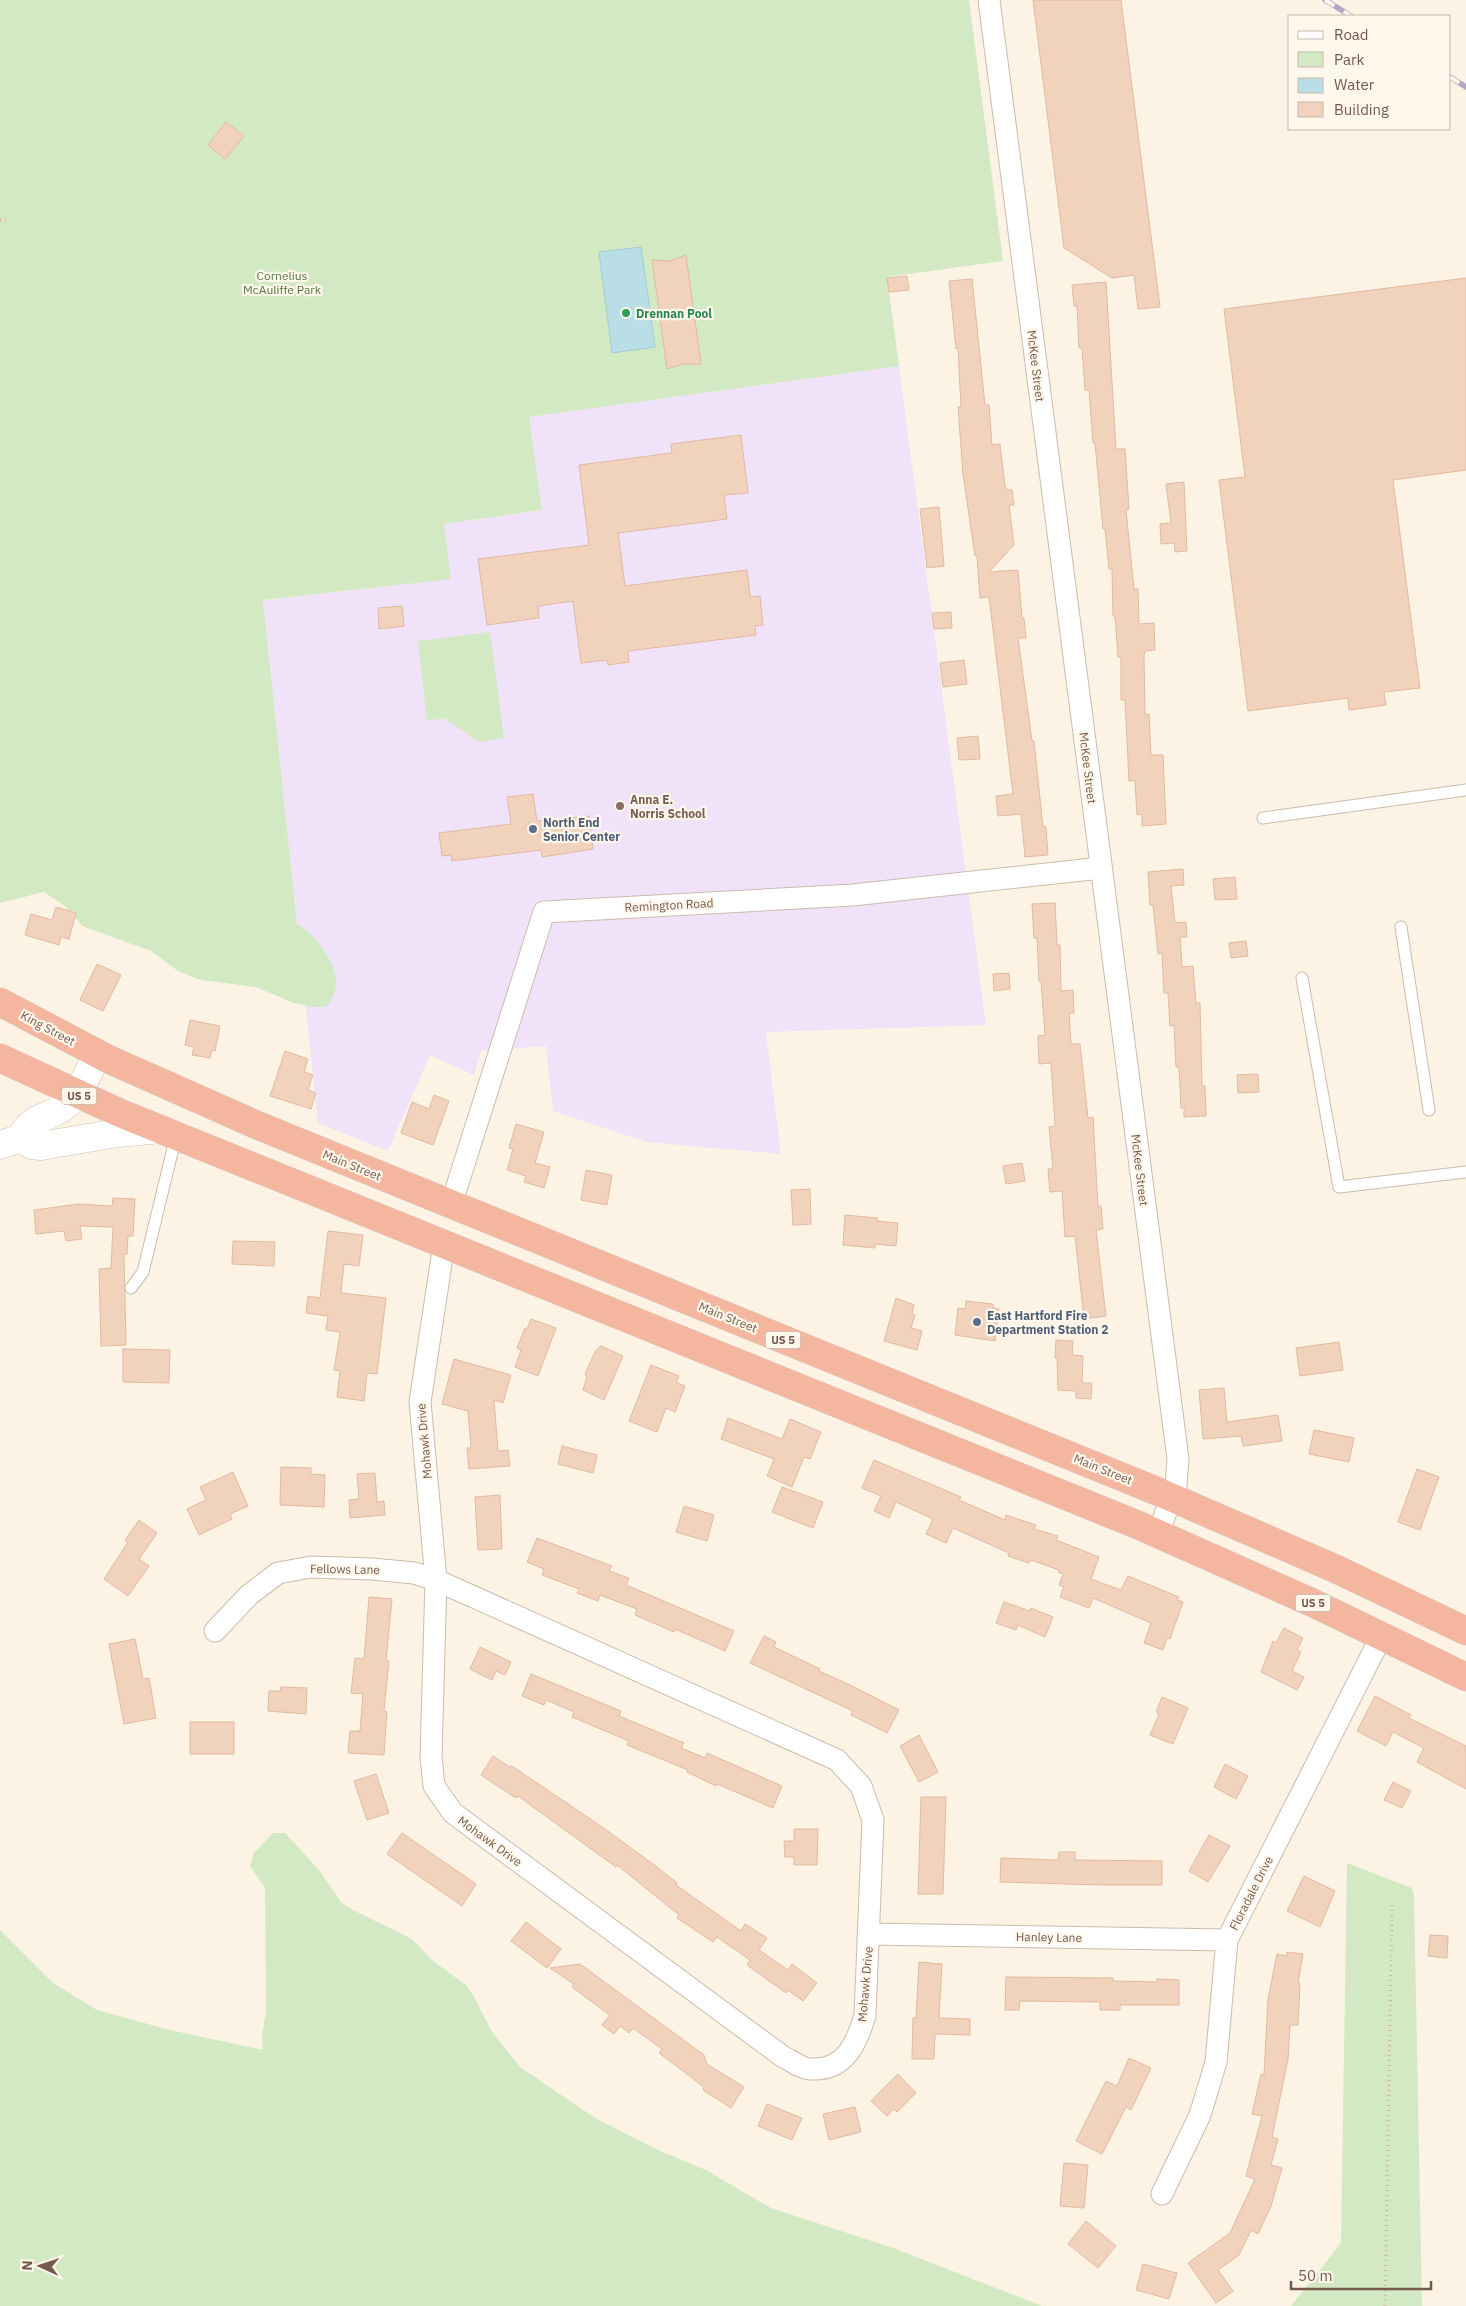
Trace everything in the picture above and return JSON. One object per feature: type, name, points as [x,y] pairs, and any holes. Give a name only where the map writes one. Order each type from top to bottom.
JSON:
[{"type":"highway","name":"King Street","points":[[0,1002],[97,1054]]},
{"type":"highway","name":"Main Street","points":[[97,1054],[250,1122],[451,1205],[1172,1497],[1301,1553],[1466,1631]]},
{"type":"highway","name":"US 5","points":[[0,1058],[76,1094],[168,1133],[1158,1533],[1382,1636],[1466,1677]]},
{"type":"highway","points":[[953,1450],[967,1414]]},
{"type":"street","name":"McKee Street","points":[[989,0],[1178,1459],[1177,1482],[1158,1533]]},
{"type":"street","name":"Remington Road","points":[[451,1205],[544,912],[853,895],[1101,868]]},
{"type":"street","points":[[10,1142],[31,1123],[61,1108],[76,1094],[97,1054]]},
{"type":"street","points":[[10,1142],[41,1146],[117,1133],[168,1133]]},
{"type":"street","name":"Mohawk Drive","points":[[436,1580],[837,1760],[861,1786],[873,1820],[870,1934],[865,2016],[857,2041],[837,2064],[810,2070],[782,2056],[453,1813],[434,1786],[431,1756],[436,1580],[420,1402],[444,1244]]},
{"type":"street","name":"Fellows Lane","points":[[215,1631],[249,1595],[278,1573],[311,1566],[372,1568],[414,1573],[436,1580]]},
{"type":"street","name":"Floradale Drive","points":[[1162,2194],[1200,2115],[1216,2062],[1227,1940],[1382,1636]]},
{"type":"street","name":"Hanley Lane","points":[[870,1934],[1227,1940]]},
{"type":"lane","points":[[1263,818],[1466,790]]},
{"type":"lane","points":[[1401,927],[1429,1110]]},
{"type":"lane","points":[[1302,978],[1340,1187],[1466,1172]]},
{"type":"lane","points":[[131,1288],[143,1272],[168,1133]]},
{"type":"path","points":[[0,220],[10,220]]},
{"type":"path","points":[[1385,2306],[1392,1904]]},
{"type":"shaded area","name":"Anna E. Norris School","points":[[899,366],[986,1025],[766,1032],[781,1154],[647,1142],[553,1111],[546,1046],[481,1051],[474,1075],[430,1055],[388,1151],[318,1123],[263,600],[397,585],[444,524],[542,510],[529,417]]},
{"type":"green space","name":"Cornelius McAuliffe Park","points":[[0,0],[969,0],[1003,261],[887,277],[899,366],[529,417],[542,510],[444,524],[451,579],[263,600],[297,924],[311,934],[318,942],[333,968],[336,985],[326,1007],[313,1007],[294,1003],[256,987],[201,980],[178,971],[151,951],[82,926],[65,906],[44,892],[0,903]]},
{"type":"green space","points":[[490,632],[504,738],[479,742],[444,718],[427,721],[418,641]]},
{"type":"green space","points":[[273,1833],[285,1833],[319,1870],[341,1902],[353,1910],[412,1939],[433,1961],[466,1985],[492,2032],[520,2067],[595,2118],[656,2149],[706,2170],[771,2208],[896,2249],[1042,2306],[0,2306],[0,1930],[53,1983],[97,2010],[170,2030],[263,2050],[262,2036],[266,2011],[265,1888],[250,1866],[254,1853]]},
{"type":"green space","points":[[1347,1863],[1412,1888],[1414,1896],[1422,2306],[1291,2306],[1341,2243]]},
{"type":"water","points":[[641,247],[655,347],[612,353],[599,252]]},
{"type":"building","points":[[1033,0],[1121,0],[1160,307],[1138,309],[1134,275],[1112,278],[1064,248]]},
{"type":"building","points":[[226,122],[244,136],[225,159],[208,145]]},
{"type":"building","points":[[686,255],[701,364],[683,364],[667,369],[652,260],[670,261]]},
{"type":"building","points":[[907,276],[909,290],[889,292],[887,278]]},
{"type":"building","points":[[1466,278],[1466,470],[1393,480],[1420,688],[1384,692],[1386,705],[1349,710],[1348,698],[1248,711],[1219,480],[1245,477],[1224,309]]},
{"type":"building","points":[[972,279],[985,405],[989,405],[992,445],[1000,444],[1005,486],[1007,490],[1012,490],[1014,505],[1009,505],[1014,545],[989,572],[1018,570],[1022,618],[1024,618],[1026,638],[1018,638],[1032,741],[1034,741],[1043,827],[1046,827],[1048,855],[1025,857],[1021,814],[998,816],[996,796],[1013,794],[989,597],[980,598],[977,555],[975,556],[963,474],[958,407],[961,407],[958,348],[956,349],[949,281]]},
{"type":"building","points":[[1106,282],[1116,449],[1125,449],[1129,509],[1126,510],[1134,589],[1138,589],[1139,624],[1154,623],[1155,650],[1145,651],[1144,655],[1145,715],[1149,714],[1151,755],[1163,755],[1166,824],[1142,826],[1142,814],[1137,815],[1135,781],[1129,781],[1125,700],[1121,700],[1121,657],[1118,657],[1115,616],[1113,616],[1112,569],[1109,569],[1105,529],[1103,529],[1089,390],[1085,390],[1082,348],[1079,348],[1077,306],[1074,306],[1072,285]]},
{"type":"building","points":[[741,435],[748,493],[724,495],[727,519],[618,533],[625,586],[747,570],[750,597],[760,596],[763,625],[755,626],[756,635],[628,651],[629,662],[608,665],[607,660],[581,663],[573,601],[538,606],[539,618],[487,625],[478,559],[589,545],[579,465],[672,453],[671,444]]},
{"type":"building","points":[[1184,482],[1187,551],[1175,552],[1174,543],[1161,544],[1160,524],[1171,523],[1166,484]]},
{"type":"building","points":[[939,507],[944,566],[927,568],[920,509]]},
{"type":"building","points":[[402,606],[404,626],[379,629],[378,608]]},
{"type":"building","points":[[951,612],[952,628],[934,629],[932,613]]},
{"type":"building","points":[[964,660],[967,684],[943,687],[940,663]]},
{"type":"building","points":[[978,736],[980,759],[959,760],[957,738]]},
{"type":"building","name":"North End Senior Center","points":[[533,794],[537,821],[589,816],[593,849],[542,857],[541,850],[452,861],[451,855],[442,856],[439,833],[511,824],[507,797]]},
{"type":"building","points":[[1183,869],[1184,885],[1171,886],[1175,923],[1186,922],[1187,937],[1180,937],[1182,967],[1193,966],[1196,1003],[1200,1003],[1202,1086],[1205,1086],[1206,1116],[1184,1117],[1184,1108],[1181,1108],[1179,1067],[1176,1067],[1174,1025],[1170,1026],[1168,993],[1164,993],[1162,953],[1158,954],[1153,905],[1150,905],[1148,872]]},
{"type":"building","points":[[1235,877],[1237,899],[1215,900],[1213,879]]},
{"type":"building","points":[[1055,903],[1057,945],[1060,945],[1061,991],[1073,990],[1074,1013],[1069,1013],[1071,1044],[1080,1044],[1088,1118],[1093,1117],[1098,1207],[1101,1206],[1103,1229],[1096,1230],[1106,1316],[1084,1319],[1075,1236],[1065,1237],[1062,1191],[1050,1192],[1048,1169],[1053,1169],[1049,1127],[1055,1126],[1051,1063],[1039,1064],[1038,1036],[1045,1035],[1041,981],[1039,981],[1037,938],[1034,938],[1032,904]]},
{"type":"building","points":[[56,907],[76,913],[69,939],[61,937],[59,945],[25,935],[31,914],[52,920]]},
{"type":"building","points":[[1246,941],[1248,956],[1231,958],[1229,943]]},
{"type":"building","points":[[97,964],[121,975],[103,1011],[80,1000]]},
{"type":"building","points":[[1009,973],[1010,989],[994,991],[993,974]]},
{"type":"building","points":[[190,1020],[220,1026],[215,1051],[212,1050],[210,1058],[192,1055],[194,1047],[185,1045]]},
{"type":"building","points":[[285,1051],[308,1059],[304,1072],[313,1075],[308,1090],[316,1093],[311,1109],[270,1096]]},
{"type":"building","points":[[1258,1074],[1259,1092],[1238,1093],[1237,1075]]},
{"type":"building","points":[[434,1095],[449,1101],[433,1145],[401,1133],[412,1102],[429,1109]]},
{"type":"building","points":[[516,1124],[544,1132],[535,1163],[550,1167],[544,1188],[524,1182],[526,1176],[507,1170],[513,1149],[509,1148]]},
{"type":"building","points":[[1022,1163],[1025,1181],[1006,1184],[1003,1166]]},
{"type":"building","points":[[586,1170],[612,1175],[607,1205],[581,1200]]},
{"type":"building","points":[[810,1189],[811,1224],[793,1225],[791,1190]]},
{"type":"building","points":[[113,1198],[135,1199],[133,1236],[128,1236],[127,1254],[124,1254],[126,1345],[101,1346],[99,1269],[111,1268],[113,1227],[80,1226],[82,1239],[66,1241],[64,1231],[36,1234],[34,1210],[79,1204],[112,1206]]},
{"type":"building","points":[[845,1215],[877,1218],[877,1221],[898,1223],[896,1246],[875,1244],[875,1248],[843,1245]]},
{"type":"building","points":[[328,1231],[363,1235],[359,1266],[344,1264],[341,1293],[386,1298],[377,1374],[367,1373],[364,1401],[337,1397],[340,1371],[334,1370],[340,1332],[326,1330],[328,1316],[306,1313],[308,1296],[320,1298]]},
{"type":"building","points":[[233,1241],[275,1242],[274,1266],[232,1264]]},
{"type":"building","points":[[896,1298],[914,1305],[912,1314],[915,1315],[911,1328],[922,1331],[917,1350],[884,1341]]},
{"type":"building","name":"East Hartford Fire Department Station 2","points":[[966,1301],[993,1304],[993,1308],[999,1309],[995,1341],[955,1335],[958,1308],[965,1309]]},
{"type":"building","points":[[531,1319],[556,1328],[538,1376],[515,1367],[521,1350],[517,1348]]},
{"type":"building","points":[[1056,1340],[1073,1341],[1072,1355],[1083,1356],[1082,1383],[1092,1383],[1091,1399],[1076,1398],[1076,1391],[1058,1390],[1057,1358],[1055,1358]]},
{"type":"building","points":[[1339,1342],[1343,1370],[1300,1376],[1296,1348]]},
{"type":"building","points":[[601,1346],[623,1356],[604,1400],[583,1390],[587,1377],[585,1374],[596,1350]]},
{"type":"building","points":[[123,1349],[170,1350],[169,1383],[123,1382]]},
{"type":"building","points":[[454,1359],[511,1375],[503,1403],[494,1400],[498,1451],[508,1450],[510,1466],[469,1469],[467,1448],[471,1448],[468,1411],[442,1404]]},
{"type":"building","points":[[651,1365],[679,1376],[676,1382],[685,1386],[675,1412],[666,1408],[657,1432],[629,1421]]},
{"type":"building","points":[[1224,1388],[1227,1422],[1278,1415],[1282,1441],[1243,1446],[1241,1436],[1203,1439],[1199,1390]]},
{"type":"building","points":[[728,1418],[782,1439],[790,1419],[821,1432],[810,1459],[804,1457],[792,1487],[767,1476],[774,1459],[721,1439]]},
{"type":"building","points":[[1314,1430],[1354,1438],[1349,1462],[1309,1454]]},
{"type":"building","points":[[562,1446],[597,1455],[593,1473],[558,1464]]},
{"type":"building","points":[[874,1460],[961,1497],[959,1500],[1005,1520],[1006,1515],[1036,1525],[1034,1529],[1058,1536],[1056,1540],[1099,1557],[1091,1579],[1121,1590],[1128,1576],[1179,1597],[1177,1600],[1183,1602],[1170,1639],[1167,1638],[1163,1650],[1144,1643],[1151,1623],[1093,1598],[1089,1608],[1060,1597],[1064,1587],[1059,1585],[1063,1574],[1058,1572],[1059,1570],[1031,1560],[1029,1563],[1008,1556],[1009,1553],[953,1528],[946,1543],[926,1534],[933,1519],[896,1502],[889,1518],[874,1511],[881,1496],[862,1488]]},
{"type":"building","points":[[281,1467],[311,1468],[311,1474],[325,1475],[324,1507],[280,1505]]},
{"type":"building","points":[[1417,1469],[1439,1477],[1420,1530],[1398,1522]]},
{"type":"building","points":[[233,1472],[248,1506],[230,1514],[232,1519],[199,1535],[187,1509],[206,1500],[200,1487]]},
{"type":"building","points":[[375,1473],[377,1502],[384,1501],[385,1515],[350,1518],[349,1500],[359,1499],[357,1474]]},
{"type":"building","points":[[782,1487],[823,1502],[813,1528],[772,1512]]},
{"type":"building","points":[[500,1495],[502,1549],[478,1550],[475,1497]]},
{"type":"building","points":[[684,1506],[714,1515],[707,1541],[676,1532]]},
{"type":"building","points":[[139,1520],[157,1533],[139,1559],[149,1566],[128,1596],[104,1579],[128,1542],[125,1540]]},
{"type":"building","points":[[537,1538],[612,1566],[609,1571],[629,1578],[626,1585],[734,1631],[725,1651],[675,1629],[674,1632],[635,1615],[637,1609],[600,1595],[598,1601],[577,1593],[579,1589],[542,1575],[544,1569],[527,1562]]},
{"type":"building","points":[[369,1597],[392,1599],[386,1661],[389,1661],[384,1711],[387,1712],[384,1755],[348,1753],[350,1731],[360,1731],[363,1694],[351,1693],[355,1658],[364,1659]]},
{"type":"building","points":[[1004,1602],[1030,1611],[1031,1608],[1053,1617],[1045,1637],[1018,1625],[1016,1630],[996,1623]]},
{"type":"building","points":[[1284,1628],[1303,1638],[1297,1650],[1301,1652],[1292,1671],[1304,1677],[1297,1690],[1261,1672],[1273,1641],[1276,1643]]},
{"type":"building","points":[[764,1636],[776,1642],[774,1647],[899,1710],[887,1733],[851,1715],[853,1711],[750,1663]]},
{"type":"building","points":[[135,1639],[143,1679],[149,1678],[156,1718],[124,1724],[109,1644]]},
{"type":"building","points":[[480,1647],[511,1662],[505,1675],[496,1671],[492,1680],[470,1669]]},
{"type":"building","points":[[531,1674],[621,1711],[619,1716],[684,1743],[681,1748],[705,1758],[707,1753],[782,1786],[773,1808],[717,1784],[716,1786],[687,1772],[688,1770],[627,1745],[629,1741],[572,1717],[574,1712],[546,1700],[544,1705],[522,1696]]},
{"type":"building","points":[[281,1687],[307,1688],[306,1714],[268,1711],[269,1691],[280,1691]]},
{"type":"building","points":[[1375,1696],[1411,1715],[1409,1718],[1466,1746],[1466,1789],[1417,1762],[1424,1748],[1393,1732],[1386,1746],[1357,1731]]},
{"type":"building","points":[[1162,1697],[1188,1708],[1173,1744],[1150,1735],[1159,1714],[1156,1712]]},
{"type":"building","points":[[190,1722],[234,1722],[234,1754],[190,1754]]},
{"type":"building","points":[[919,1735],[938,1772],[919,1782],[900,1746]]},
{"type":"building","points":[[493,1756],[510,1767],[512,1766],[605,1829],[657,1867],[677,1883],[676,1885],[741,1931],[745,1924],[767,1938],[759,1950],[788,1970],[792,1964],[817,1983],[803,2001],[788,1990],[786,1993],[747,1965],[750,1960],[717,1937],[713,1942],[677,1918],[679,1915],[617,1865],[616,1867],[518,1796],[516,1798],[481,1775]]},
{"type":"building","points":[[1225,1764],[1248,1776],[1236,1799],[1214,1787]]},
{"type":"building","points":[[376,1774],[389,1813],[367,1820],[354,1781]]},
{"type":"building","points":[[1393,1782],[1411,1791],[1402,1808],[1384,1800]]},
{"type":"building","points":[[921,1797],[946,1797],[943,1894],[918,1894]]},
{"type":"building","points":[[794,1829],[818,1829],[817,1865],[794,1865],[794,1857],[785,1857],[784,1841],[794,1841]]},
{"type":"building","points":[[402,1833],[476,1884],[462,1906],[387,1854]]},
{"type":"building","points":[[1209,1835],[1230,1846],[1208,1882],[1189,1871]]},
{"type":"building","points":[[1059,1852],[1075,1852],[1075,1860],[1162,1861],[1162,1885],[1000,1882],[1001,1858],[1058,1860]]},
{"type":"building","points":[[1304,1876],[1335,1891],[1320,1927],[1287,1911]]},
{"type":"building","points":[[526,1922],[561,1949],[547,1968],[511,1941]]},
{"type":"building","points":[[1430,1935],[1448,1936],[1447,1958],[1428,1956]]},
{"type":"building","points":[[1287,1952],[1303,1954],[1298,1983],[1300,1983],[1298,2025],[1290,2025],[1288,2059],[1272,2137],[1278,2139],[1271,2165],[1282,2168],[1271,2206],[1258,2234],[1251,2230],[1239,2255],[1218,2270],[1233,2291],[1216,2303],[1188,2263],[1230,2233],[1255,2179],[1246,2176],[1262,2116],[1252,2114],[1261,2074],[1264,2075],[1268,1999],[1277,1954],[1287,1956]]},
{"type":"building","points":[[919,1962],[942,1964],[939,2018],[970,2019],[970,2035],[935,2034],[934,2059],[912,2059],[913,2018],[916,2018]]},
{"type":"building","points":[[580,1964],[704,2055],[707,2064],[744,2087],[731,2108],[703,2090],[704,2087],[659,2053],[662,2049],[633,2028],[629,2033],[620,2026],[614,2034],[602,2025],[609,2016],[607,2013],[572,1987],[574,1984],[550,1968]]},
{"type":"building","points":[[1006,1977],[1113,1978],[1113,1981],[1157,1982],[1157,1979],[1179,1980],[1179,2005],[1120,2005],[1120,2010],[1100,2010],[1100,2002],[1020,2001],[1019,2010],[1005,2010]]},
{"type":"building","points":[[1129,2058],[1151,2068],[1131,2110],[1126,2107],[1102,2154],[1076,2141],[1106,2081],[1117,2086]]},
{"type":"building","points":[[898,2074],[916,2093],[897,2112],[894,2109],[887,2116],[871,2101]]},
{"type":"building","points":[[767,2104],[802,2118],[792,2140],[758,2126]]},
{"type":"building","points":[[855,2107],[861,2132],[829,2140],[823,2114]]},
{"type":"building","points":[[1064,2163],[1088,2165],[1084,2208],[1060,2206]]},
{"type":"building","points":[[1086,2221],[1116,2246],[1098,2268],[1068,2244]]},
{"type":"building","points":[[1143,2264],[1177,2273],[1169,2299],[1136,2290]]},
{"type":"railway","points":[[1325,0],[1349,15]]},
{"type":"railway","points":[[1451,78],[1466,87]]},
{"type":"place","name":"Drennan Pool","points":[[626,313]]},
{"type":"place","name":"Anna E. Norris School","points":[[620,806]]},
{"type":"place","name":"North End Senior Center","points":[[533,829]]},
{"type":"place","name":"East Hartford Fire Department Station 2","points":[[977,1322]]}]
